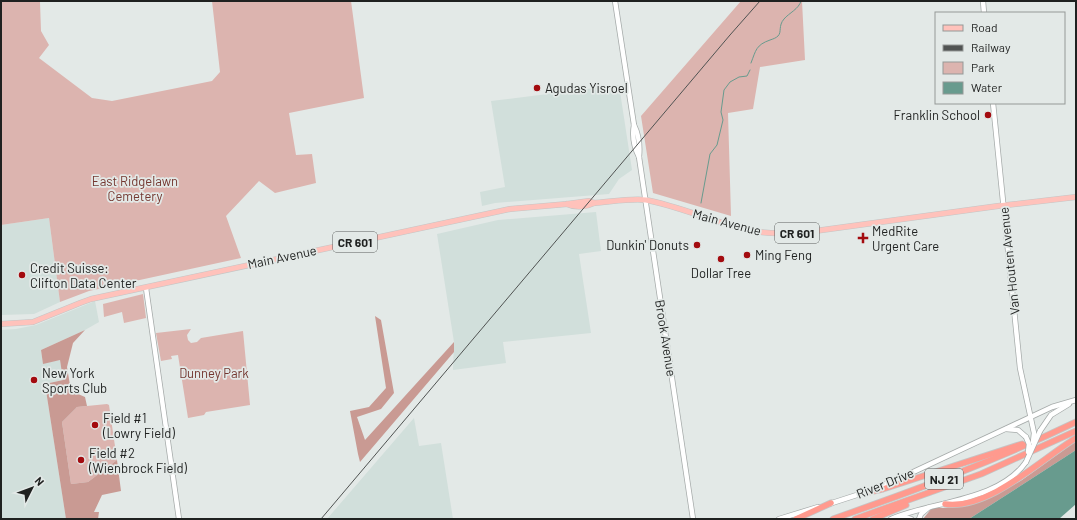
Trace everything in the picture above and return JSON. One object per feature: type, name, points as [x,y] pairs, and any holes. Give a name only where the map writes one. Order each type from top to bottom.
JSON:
[{"type":"highway","name":"NJ 21","points":[[833,519],[966,471],[1076,422]]},
{"type":"highway","name":"NJ 21","points":[[856,519],[931,493],[1006,463],[1076,431]]},
{"type":"highway","points":[[864,493],[883,489],[1052,433]]},
{"type":"highway","points":[[945,504],[956,504],[973,500],[1007,486],[1076,438]]},
{"type":"highway","points":[[873,519],[931,493]]},
{"type":"highway","points":[[796,519],[831,503]]},
{"type":"main road","name":"Brook Avenue","points":[[615,1],[634,125],[637,131],[640,150],[639,157],[645,200],[693,519]]},
{"type":"main road","points":[[983,1],[984,12]]},
{"type":"main road","name":"Van Houten Avenue","points":[[993,104],[1020,368],[1034,433],[1031,449]]},
{"type":"main road","name":"Main Avenue","points":[[1,324],[34,322],[80,303],[259,262],[496,211],[567,204],[572,207],[590,205],[594,203],[645,200],[749,230],[783,234],[1076,197]]},
{"type":"main road","points":[[146,288],[179,519]]},
{"type":"main road","points":[[891,519],[911,511],[945,504],[977,494],[999,485],[1016,474],[1026,462],[1040,430],[1051,415],[1058,409],[1075,400]]},
{"type":"main road","name":"River Drive","points":[[778,519],[864,493],[909,474],[1057,405],[1075,400]]},
{"type":"main road","points":[[1002,430],[1014,429],[1021,432],[1026,437],[1029,448],[1026,462]]},
{"type":"main road","points":[[919,519],[921,514],[930,506]]},
{"type":"main road","points":[[895,519],[904,517],[911,519]]},
{"type":"shaded area","points":[[619,85],[632,170],[619,179],[609,194],[495,203],[482,206],[480,192],[505,187],[491,101]]},
{"type":"shaded area","points":[[596,212],[601,251],[579,254],[591,333],[503,342],[506,363],[453,370],[454,342],[437,234],[498,220]]},
{"type":"shaded area","points":[[49,218],[60,302],[34,314],[1,315],[1,225]]},
{"type":"shaded area","points":[[95,301],[99,322],[41,350],[43,363],[60,360],[63,380],[45,384],[66,519],[1,519],[1,330],[36,325]]},
{"type":"shaded area","points":[[375,316],[381,320],[394,393],[381,409],[357,417],[365,440],[454,342],[454,352],[360,462],[350,411],[369,407],[386,388]]},
{"type":"shaded area","points":[[85,330],[73,343],[67,367],[71,391],[85,397],[87,406],[77,407],[62,422],[71,484],[88,482],[117,460],[121,491],[102,495],[94,512],[99,512],[98,519],[66,519],[45,384],[63,380],[60,360],[43,364],[41,350]]},
{"type":"shaded area","points":[[414,418],[419,446],[441,443],[453,519],[327,519]]},
{"type":"shaded area","points":[[1076,441],[1076,450],[969,519],[923,519],[932,508],[945,508],[964,505],[990,498],[1022,480]]},
{"type":"green space","name":"East Ridgelawn Cemetery","points":[[1,1],[40,2],[41,31],[49,45],[39,58],[92,98],[112,101],[212,81],[220,72],[212,1],[351,1],[364,98],[289,113],[296,155],[312,154],[316,183],[275,193],[259,181],[226,216],[241,258],[89,291],[60,302],[49,218],[1,225]]},
{"type":"green space","points":[[741,1],[802,1],[805,60],[760,67],[753,109],[728,113],[731,216],[653,193],[641,116]]},
{"type":"green space","points":[[143,294],[146,318],[124,323],[122,312],[104,317],[103,304]]},
{"type":"green space","name":"Dunney Park","points":[[191,329],[187,335],[188,340],[191,343],[197,342],[201,338],[243,331],[250,405],[206,412],[204,415],[188,418],[178,355],[171,356],[172,359],[161,361],[156,333]]},
{"type":"green space","points":[[109,405],[117,460],[88,482],[71,484],[62,422],[77,407]]},
{"type":"water","points":[[1076,450],[1076,504],[1059,519],[969,519]]},
{"type":"waterway","points":[[751,63],[757,48],[765,42],[778,36],[782,22],[794,11],[801,1]]},
{"type":"waterway","points":[[701,203],[710,154],[717,145],[723,120],[721,112],[724,90],[730,82],[739,77],[747,76],[750,70]]},
{"type":"railway","points":[[321,519],[760,1]]},
{"type":"place","name":"Agudas Yisroel","points":[[537,88]]},
{"type":"place","name":"Franklin School","points":[[988,115]]},
{"type":"place","name":"MedRite Urgent Care","points":[[863,238]]},
{"type":"place","name":"Dunkin' Donuts","points":[[697,245]]},
{"type":"place","name":"Ming Feng","points":[[747,255]]},
{"type":"place","name":"Dollar Tree","points":[[721,259]]},
{"type":"place","name":"Credit Suisse: Clifton Data Center","points":[[22,275]]},
{"type":"place","name":"New York Sports Club","points":[[34,380]]},
{"type":"place","name":"Field #1 (Lowry Field)","points":[[95,425]]},
{"type":"place","name":"Field #2 (Wienbrock Field)","points":[[81,460]]}]
